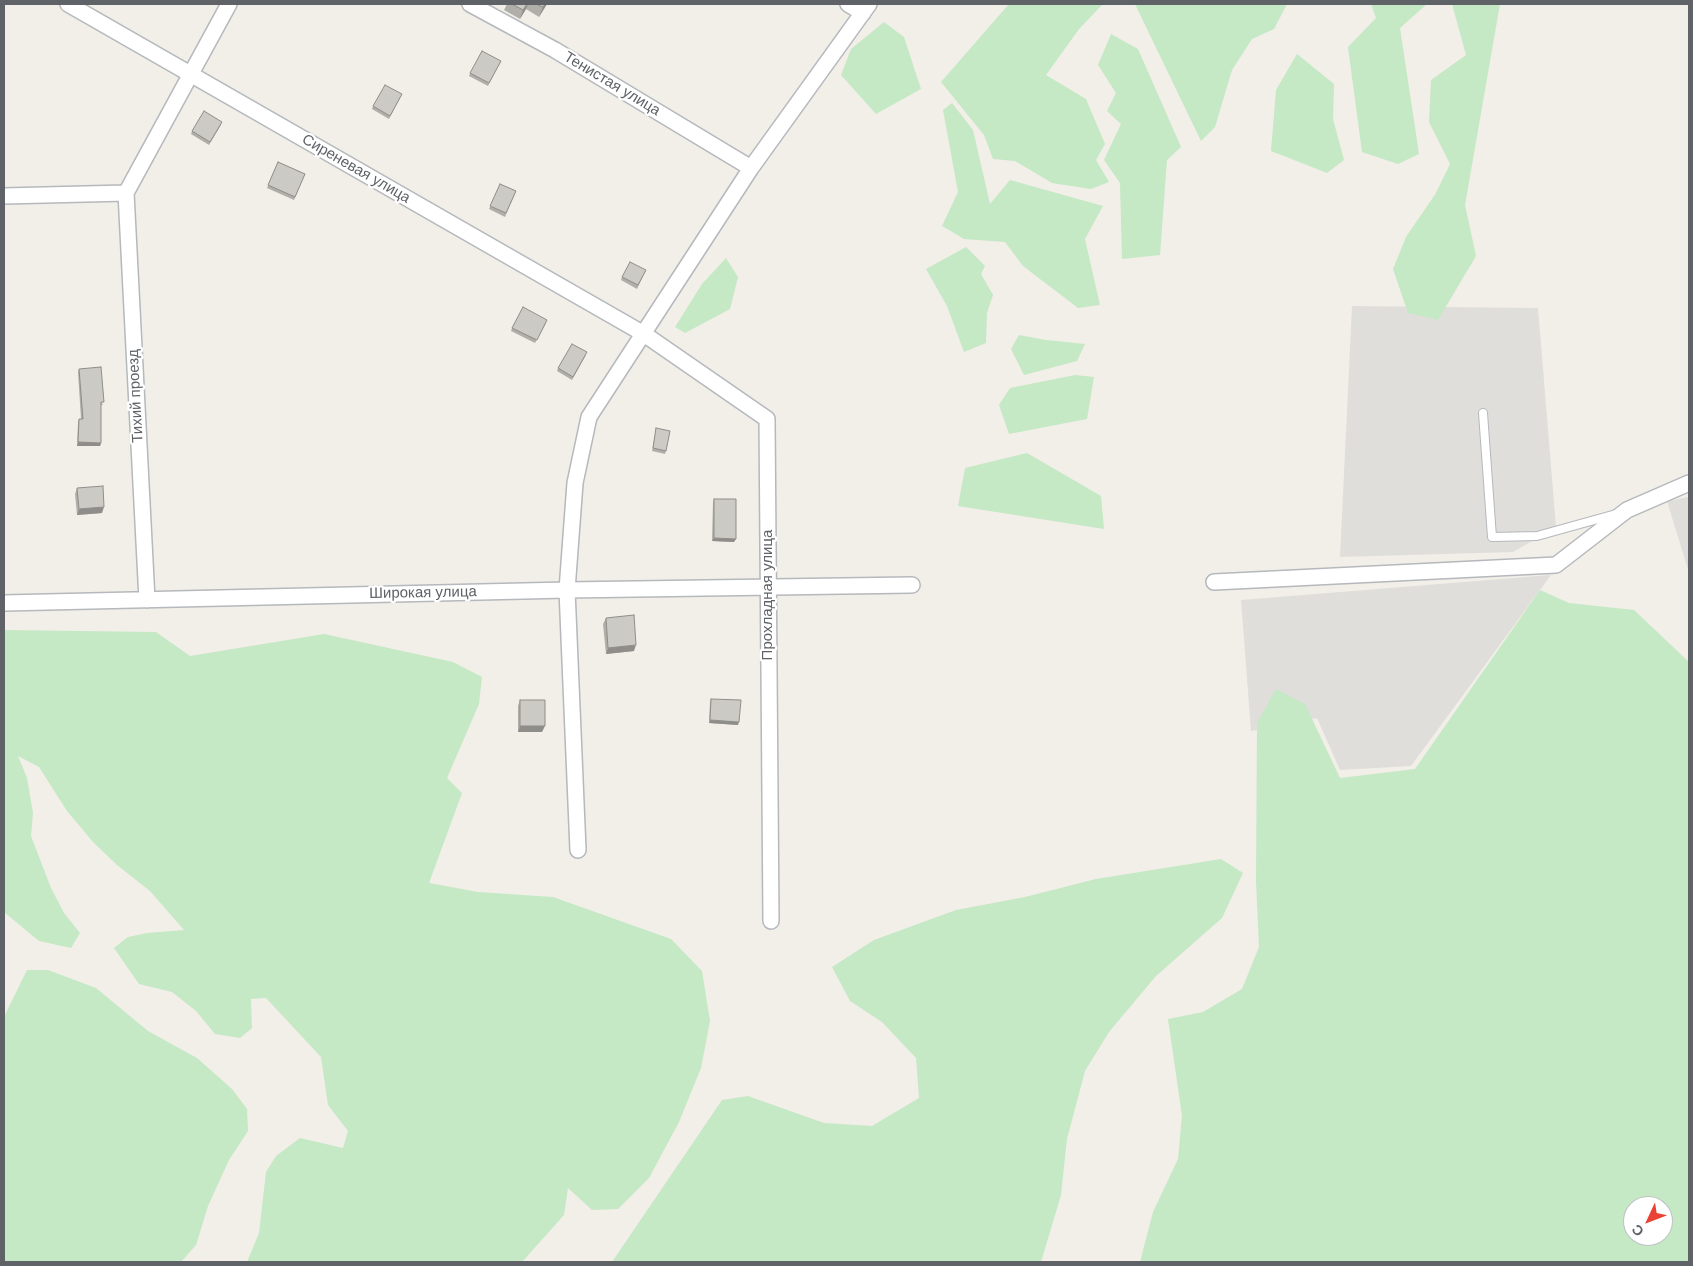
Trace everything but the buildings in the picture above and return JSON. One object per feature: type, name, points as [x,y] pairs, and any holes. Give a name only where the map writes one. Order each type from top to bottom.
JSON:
[{"type":"street","name":"Сиреневая улица","points":[[68,4],[644,334]]},
{"type":"street","points":[[4,196],[126,193],[189,74],[229,4]]},
{"type":"street","name":"Тенистая улица","points":[[470,4],[555,50],[751,168]]},
{"type":"street","points":[[578,850],[567,590],[575,483],[589,417],[751,168],[866,8],[848,4]]},
{"type":"street","name":"Тихий проезд","points":[[126,193],[147,600]]},
{"type":"street","name":"Прохладная улица","points":[[644,334],[767,419],[771,921]]},
{"type":"street","points":[[1214,582],[1556,565],[1627,510],[1689,483]]},
{"type":"street","name":"Широкая улица","points":[[4,603],[768,586],[912,585]]},
{"type":"lane","points":[[1483,413],[1492,537],[1537,536],[1627,510]]},
{"type":"shaded area","points":[[1352,306],[1538,308],[1556,527],[1513,552],[1340,557]]},
{"type":"shaded area","points":[[1689,497],[1689,573],[1667,501]]},
{"type":"shaded area","points":[[1551,575],[1411,766],[1340,770],[1317,718],[1251,731],[1241,600]]},
{"type":"green space","points":[[1009,4],[1103,4],[1079,29],[1046,75],[1086,99],[1105,144],[1096,160],[1109,182],[1091,189],[1052,183],[1015,161],[993,159],[984,135],[941,82]]},
{"type":"green space","points":[[1135,4],[1287,4],[1274,29],[1252,39],[1232,70],[1215,127],[1201,141]]},
{"type":"green space","points":[[1371,4],[1427,4],[1400,28],[1419,154],[1398,164],[1362,152],[1348,47],[1376,18]]},
{"type":"green space","points":[[1452,4],[1500,4],[1465,205],[1476,256],[1438,320],[1408,313],[1393,269],[1406,237],[1436,193],[1450,164],[1429,122],[1431,80],[1466,55]]},
{"type":"green space","points":[[884,22],[904,37],[921,89],[876,114],[841,75],[851,49]]},
{"type":"green space","points":[[1111,34],[1138,49],[1181,147],[1167,160],[1160,255],[1122,259],[1120,183],[1104,160],[1121,124],[1107,111],[1116,93],[1098,65]]},
{"type":"green space","points":[[1297,54],[1334,84],[1333,119],[1344,160],[1327,173],[1271,151],[1276,90]]},
{"type":"green space","points":[[952,103],[973,130],[990,204],[1010,180],[1103,206],[1085,239],[1100,305],[1078,308],[1023,266],[1005,242],[964,239],[942,226],[958,192],[943,110]]},
{"type":"green space","points":[[966,247],[985,266],[981,274],[993,295],[987,313],[986,343],[964,352],[947,306],[926,269]]},
{"type":"green space","points":[[726,258],[738,277],[730,309],[685,333],[675,327],[702,284]]},
{"type":"green space","points":[[1019,335],[1085,344],[1077,361],[1024,375],[1011,349]]},
{"type":"green space","points":[[1075,375],[1094,377],[1087,419],[1009,434],[999,405],[1010,388]]},
{"type":"green space","points":[[1027,453],[1101,496],[1104,529],[958,506],[965,468]]},
{"type":"green space","points":[[1540,590],[1569,603],[1634,610],[1689,662],[1689,1262],[1140,1262],[1153,1212],[1178,1159],[1182,1116],[1168,1019],[1203,1012],[1242,989],[1259,947],[1256,881],[1257,723],[1276,689],[1305,704],[1340,778],[1415,769]]},
{"type":"green space","points":[[4,630],[156,632],[190,656],[324,634],[453,662],[482,677],[479,704],[447,778],[462,793],[429,883],[478,892],[553,897],[671,939],[702,971],[710,1021],[701,1068],[679,1122],[649,1178],[618,1209],[592,1210],[568,1188],[564,1215],[522,1262],[247,1262],[259,1233],[266,1172],[276,1156],[300,1138],[343,1148],[348,1131],[328,1105],[321,1057],[266,998],[251,999],[252,1028],[240,1038],[215,1034],[196,1011],[172,992],[139,984],[114,948],[128,937],[147,933],[184,930],[150,891],[117,865],[93,842],[67,811],[39,767],[18,756],[27,778],[33,813],[31,836],[51,888],[64,913],[80,933],[71,948],[39,941],[4,912]]},
{"type":"green space","points":[[1221,859],[1243,873],[1222,918],[1156,976],[1109,1032],[1085,1071],[1067,1139],[1061,1195],[1041,1262],[612,1262],[722,1100],[748,1096],[824,1123],[872,1126],[919,1098],[916,1058],[882,1022],[850,1001],[832,967],[874,940],[956,910],[1025,897],[1096,879]]},
{"type":"green space","points":[[27,970],[48,970],[96,988],[148,1031],[197,1058],[232,1089],[247,1109],[248,1131],[229,1160],[208,1206],[196,1245],[181,1262],[4,1262],[4,1017]]}]
